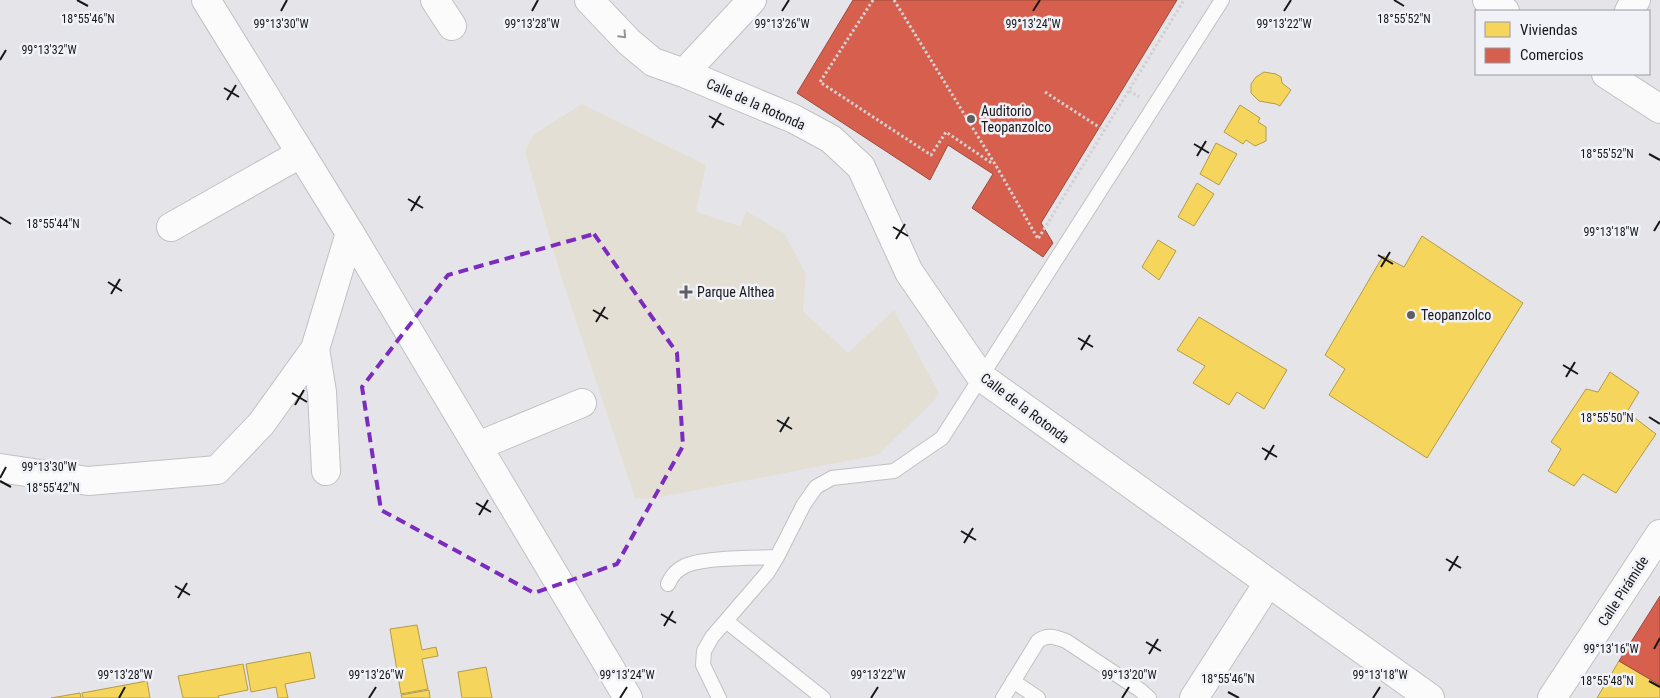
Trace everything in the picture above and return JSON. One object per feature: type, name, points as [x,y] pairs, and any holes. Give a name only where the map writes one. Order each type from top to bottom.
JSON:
[{"type":"street","points":[[206,0],[350,233],[628,698]]},
{"type":"street","points":[[435,0],[452,26]]},
{"type":"street","name":"Calle de la Rotonda","points":[[589,0],[629,42],[653,62],[794,119],[831,139],[861,167],[909,272],[981,377],[1430,698]]},
{"type":"street","points":[[684,73],[752,0]]},
{"type":"street","points":[[1487,0],[1503,10]]},
{"type":"street","points":[[1608,75],[1660,109]]},
{"type":"street","points":[[171,227],[300,154]]},
{"type":"street","points":[[0,468],[88,481],[217,470],[261,424],[315,349],[350,233]]},
{"type":"street","points":[[315,349],[322,392],[326,470]]},
{"type":"street","points":[[478,446],[582,403]]},
{"type":"street","name":"Calle Pirámide","points":[[1552,698],[1660,534]]},
{"type":"street","points":[[1194,698],[1268,583]]},
{"type":"lane","points":[[719,698],[703,665],[704,651],[712,637],[768,572],[804,504],[816,487],[832,478],[894,471],[942,438],[1222,0]]},
{"type":"lane","points":[[668,584],[672,575],[683,566],[699,562],[777,557]]},
{"type":"lane","points":[[726,621],[823,698]]},
{"type":"lane","points":[[1003,698],[1038,641],[1045,636],[1054,636],[1066,641],[1141,695],[1161,698]]},
{"type":"lane","points":[[1013,681],[1038,698]]},
{"type":"path","points":[[873,0],[820,82],[931,155],[946,132],[996,165]]},
{"type":"path","points":[[894,0],[996,165],[1038,239],[1184,0]]},
{"type":"path","points":[[1045,92],[1105,131]]},
{"type":"highlighted area","points":[[594,234],[677,353],[683,446],[617,564],[534,593],[381,510],[362,387],[448,275]]},
{"type":"shaded area","name":"Parque Althea","points":[[582,104],[706,165],[696,212],[740,226],[746,211],[785,234],[806,275],[803,311],[848,353],[894,310],[939,393],[934,401],[878,455],[651,499],[635,498],[560,273],[525,152],[533,135]]},
{"type":"building: Viviendas","points":[[1264,72],[1281,77],[1282,83],[1291,90],[1280,106],[1259,101],[1251,93],[1251,84],[1256,77]]},
{"type":"building: Viviendas","points":[[1240,105],[1260,118],[1258,122],[1266,127],[1266,141],[1255,146],[1246,140],[1243,144],[1224,132]]},
{"type":"building: Viviendas","points":[[1216,143],[1237,154],[1219,185],[1200,174]]},
{"type":"building: Viviendas","points":[[1197,183],[1214,194],[1194,226],[1178,217]]},
{"type":"building: Viviendas","points":[[1422,236],[1523,303],[1427,458],[1329,395],[1345,369],[1325,355],[1383,256],[1404,267]]},
{"type":"building: Viviendas","points":[[1158,240],[1176,251],[1159,280],[1142,267]]},
{"type":"building: Viviendas","points":[[1199,317],[1287,370],[1264,409],[1237,392],[1229,405],[1193,383],[1205,366],[1177,350]]},
{"type":"building: Viviendas","points":[[1610,372],[1639,392],[1627,412],[1656,434],[1616,493],[1583,474],[1574,486],[1548,471],[1561,449],[1551,442],[1586,389],[1598,392]]},
{"type":"building: Viviendas","points":[[417,625],[422,650],[436,647],[438,656],[422,659],[428,689],[401,694],[390,629]]},
{"type":"building: Viviendas","points":[[310,652],[315,678],[285,684],[288,698],[278,698],[276,687],[251,692],[246,664]]},
{"type":"building: Viviendas","points":[[1619,661],[1660,685],[1660,698],[1597,698]]},
{"type":"building: Viviendas","points":[[243,664],[248,690],[218,696],[219,698],[183,698],[178,676]]},
{"type":"building: Viviendas","points":[[486,667],[492,698],[462,698],[458,672]]},
{"type":"building: Viviendas","points":[[147,681],[150,698],[83,698],[82,693]]},
{"type":"building: Viviendas","points":[[429,690],[430,698],[402,698],[401,695]]},
{"type":"building: Viviendas","points":[[80,693],[81,698],[51,698]]},
{"type":"building: Comercios","name":"Auditorio Teopanzolco","points":[[853,0],[1177,0],[1041,223],[1053,243],[1043,257],[972,208],[993,174],[948,145],[930,180],[797,93]]},
{"type":"building: Comercios","points":[[1660,596],[1660,685],[1619,661]]},
{"type":"place","name":"Auditorio Teopanzolco","points":[[971,119]]},
{"type":"place","name":"Parque Althea","points":[[686,292]]},
{"type":"place","name":"Teopanzolco","points":[[1411,315]]}]
